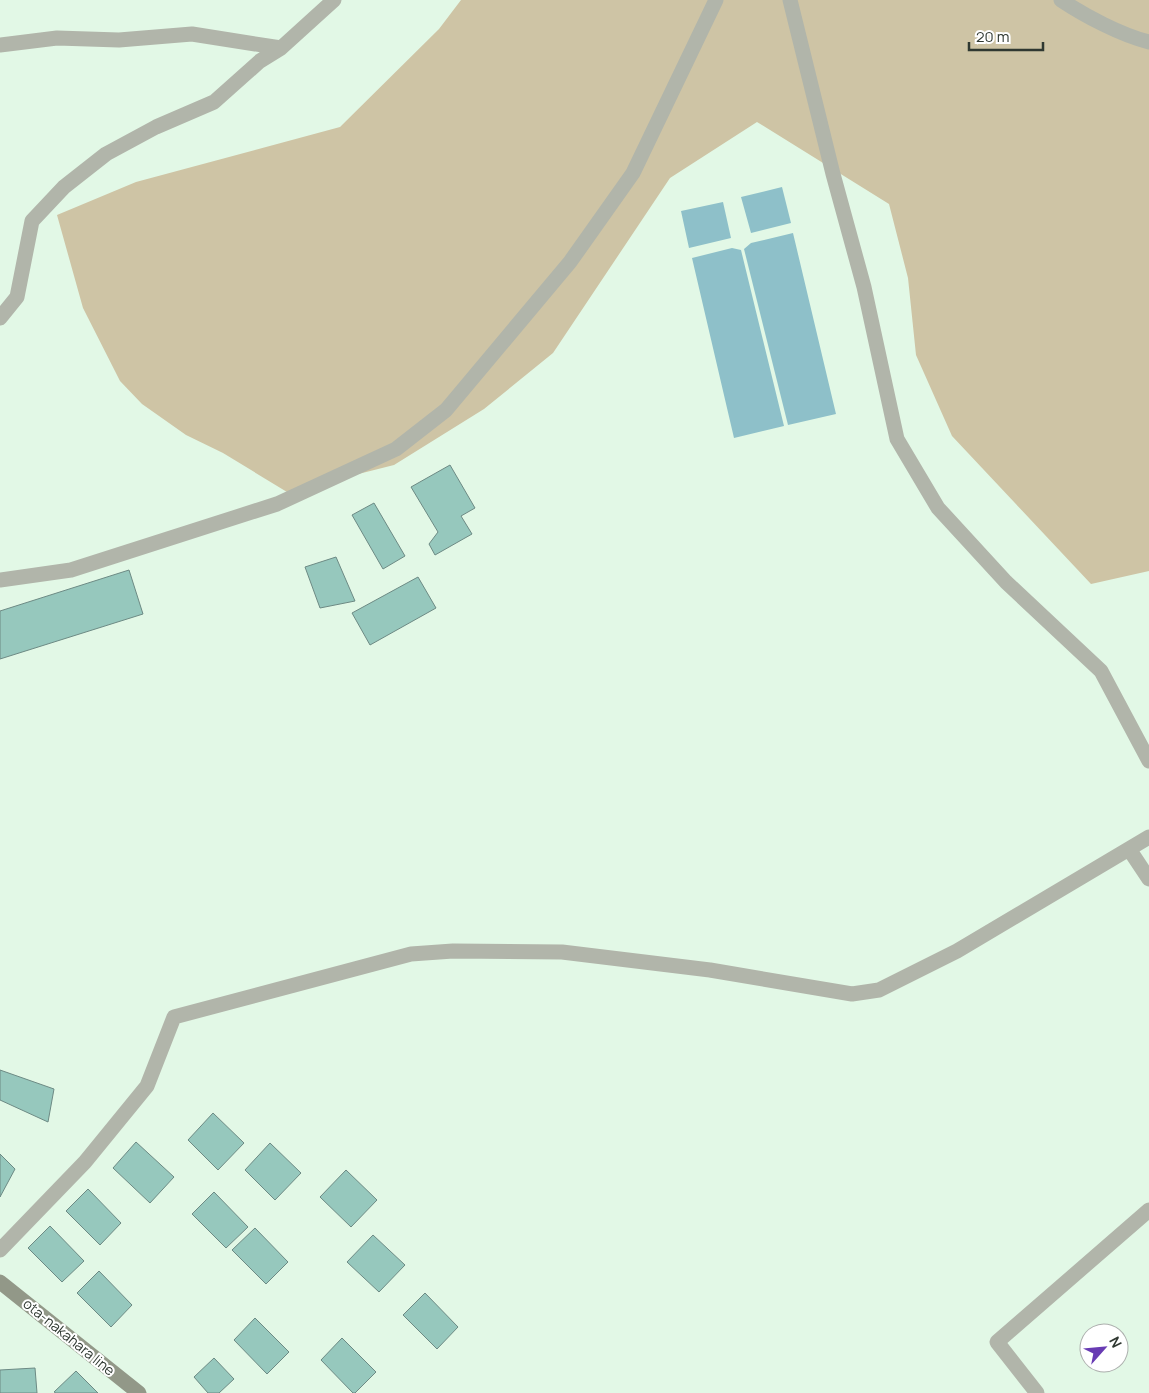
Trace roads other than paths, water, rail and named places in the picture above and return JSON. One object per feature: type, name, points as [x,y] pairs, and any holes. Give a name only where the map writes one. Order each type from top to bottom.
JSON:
[{"type":"main road","name":"ota-nakahara line","points":[[0,1282],[139,1393]]},
{"type":"street","points":[[0,318],[17,297],[32,221],[64,186],[106,154],[156,128],[214,102],[260,61],[281,48],[334,0]]},
{"type":"street","points":[[0,580],[70,570],[277,504],[396,449],[446,410],[570,262],[633,173],[716,0]]},
{"type":"street","points":[[790,0],[833,174],[864,287],[897,439],[938,508],[1006,582],[1101,670],[1149,762]]},
{"type":"street","points":[[1061,0],[1135,39],[1149,42]]},
{"type":"street","points":[[0,45],[57,38],[119,40],[192,34],[281,48]]},
{"type":"street","points":[[0,1250],[85,1162],[147,1086],[174,1017],[411,954],[453,951],[562,952],[710,970],[852,994],[879,990],[957,951],[1149,837]]},
{"type":"street","points":[[1129,849],[1149,879]]},
{"type":"street","points":[[1036,1393],[997,1342],[1149,1210]]},
{"type":"water","points":[[782,187],[791,223],[751,233],[741,197]]},
{"type":"water","points":[[723,202],[731,238],[689,248],[681,211]]},
{"type":"water","points":[[793,233],[836,414],[788,425],[744,249],[751,243]]},
{"type":"water","points":[[732,248],[741,250],[784,426],[734,438],[692,258]]}]
